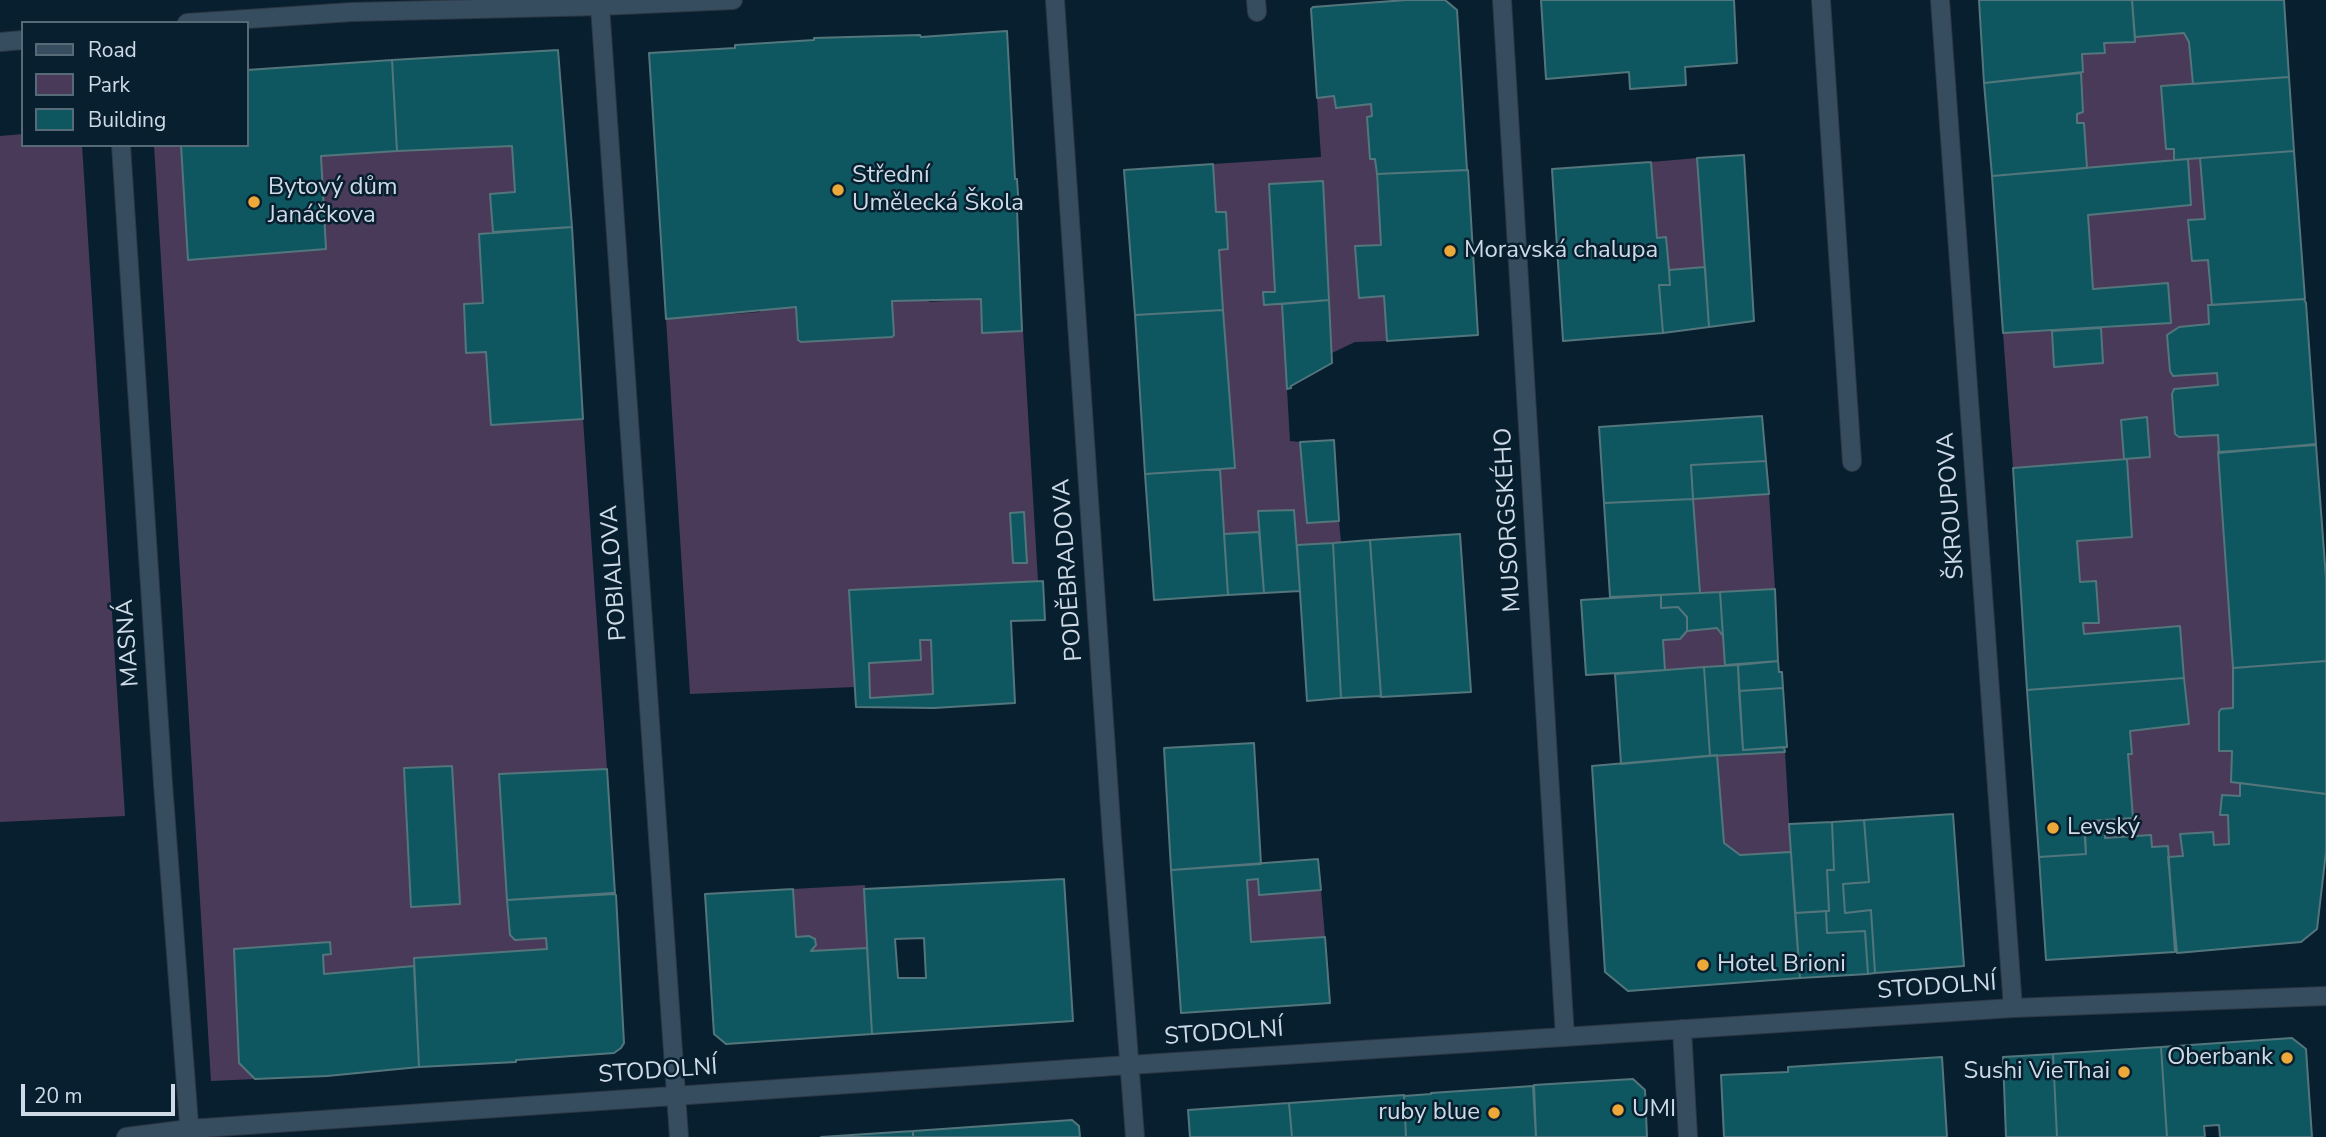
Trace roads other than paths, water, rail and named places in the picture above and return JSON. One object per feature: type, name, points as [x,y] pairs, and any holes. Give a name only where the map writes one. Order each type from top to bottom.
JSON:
[{"type":"street","points":[[202,21],[307,7],[600,6],[733,0]]},
{"type":"street","name":"PODĚBRADOVA","points":[[1055,0],[1135,1137]]},
{"type":"street","name":"MUSORGSKÉHO","points":[[1502,0],[1566,1037]]},
{"type":"street","points":[[1821,0],[1852,462]]},
{"type":"street","name":"ŠKROUPOVA","points":[[1940,0],[2013,1008]]},
{"type":"street","name":"POBIALOVA","points":[[600,6],[679,1137]]},
{"type":"street","points":[[0,42],[21,40]]},
{"type":"street","name":"MASNÁ","points":[[121,147],[189,1133]]},
{"type":"street","name":"STODOLNÍ","points":[[126,1137],[676,1095],[1682,1029],[2013,1008],[2326,996]]},
{"type":"street","points":[[1682,1029],[1688,1137]]},
{"type":"place","name":"Střední Umělecká Škola","points":[[838,190]]},
{"type":"place","name":"Bytový dům Janáčkova","points":[[254,202]]},
{"type":"place","name":"Moravská chalupa","points":[[1450,251]]},
{"type":"place","name":"Levský","points":[[2053,828]]},
{"type":"place","name":"Hotel Brioni","points":[[1703,965]]},
{"type":"place","name":"Oberbank","points":[[2287,1058]]},
{"type":"place","name":"Sushi VieThai","points":[[2124,1072]]},
{"type":"place","name":"UMI","points":[[1618,1110]]},
{"type":"place","name":"ruby blue","points":[[1494,1113]]}]
